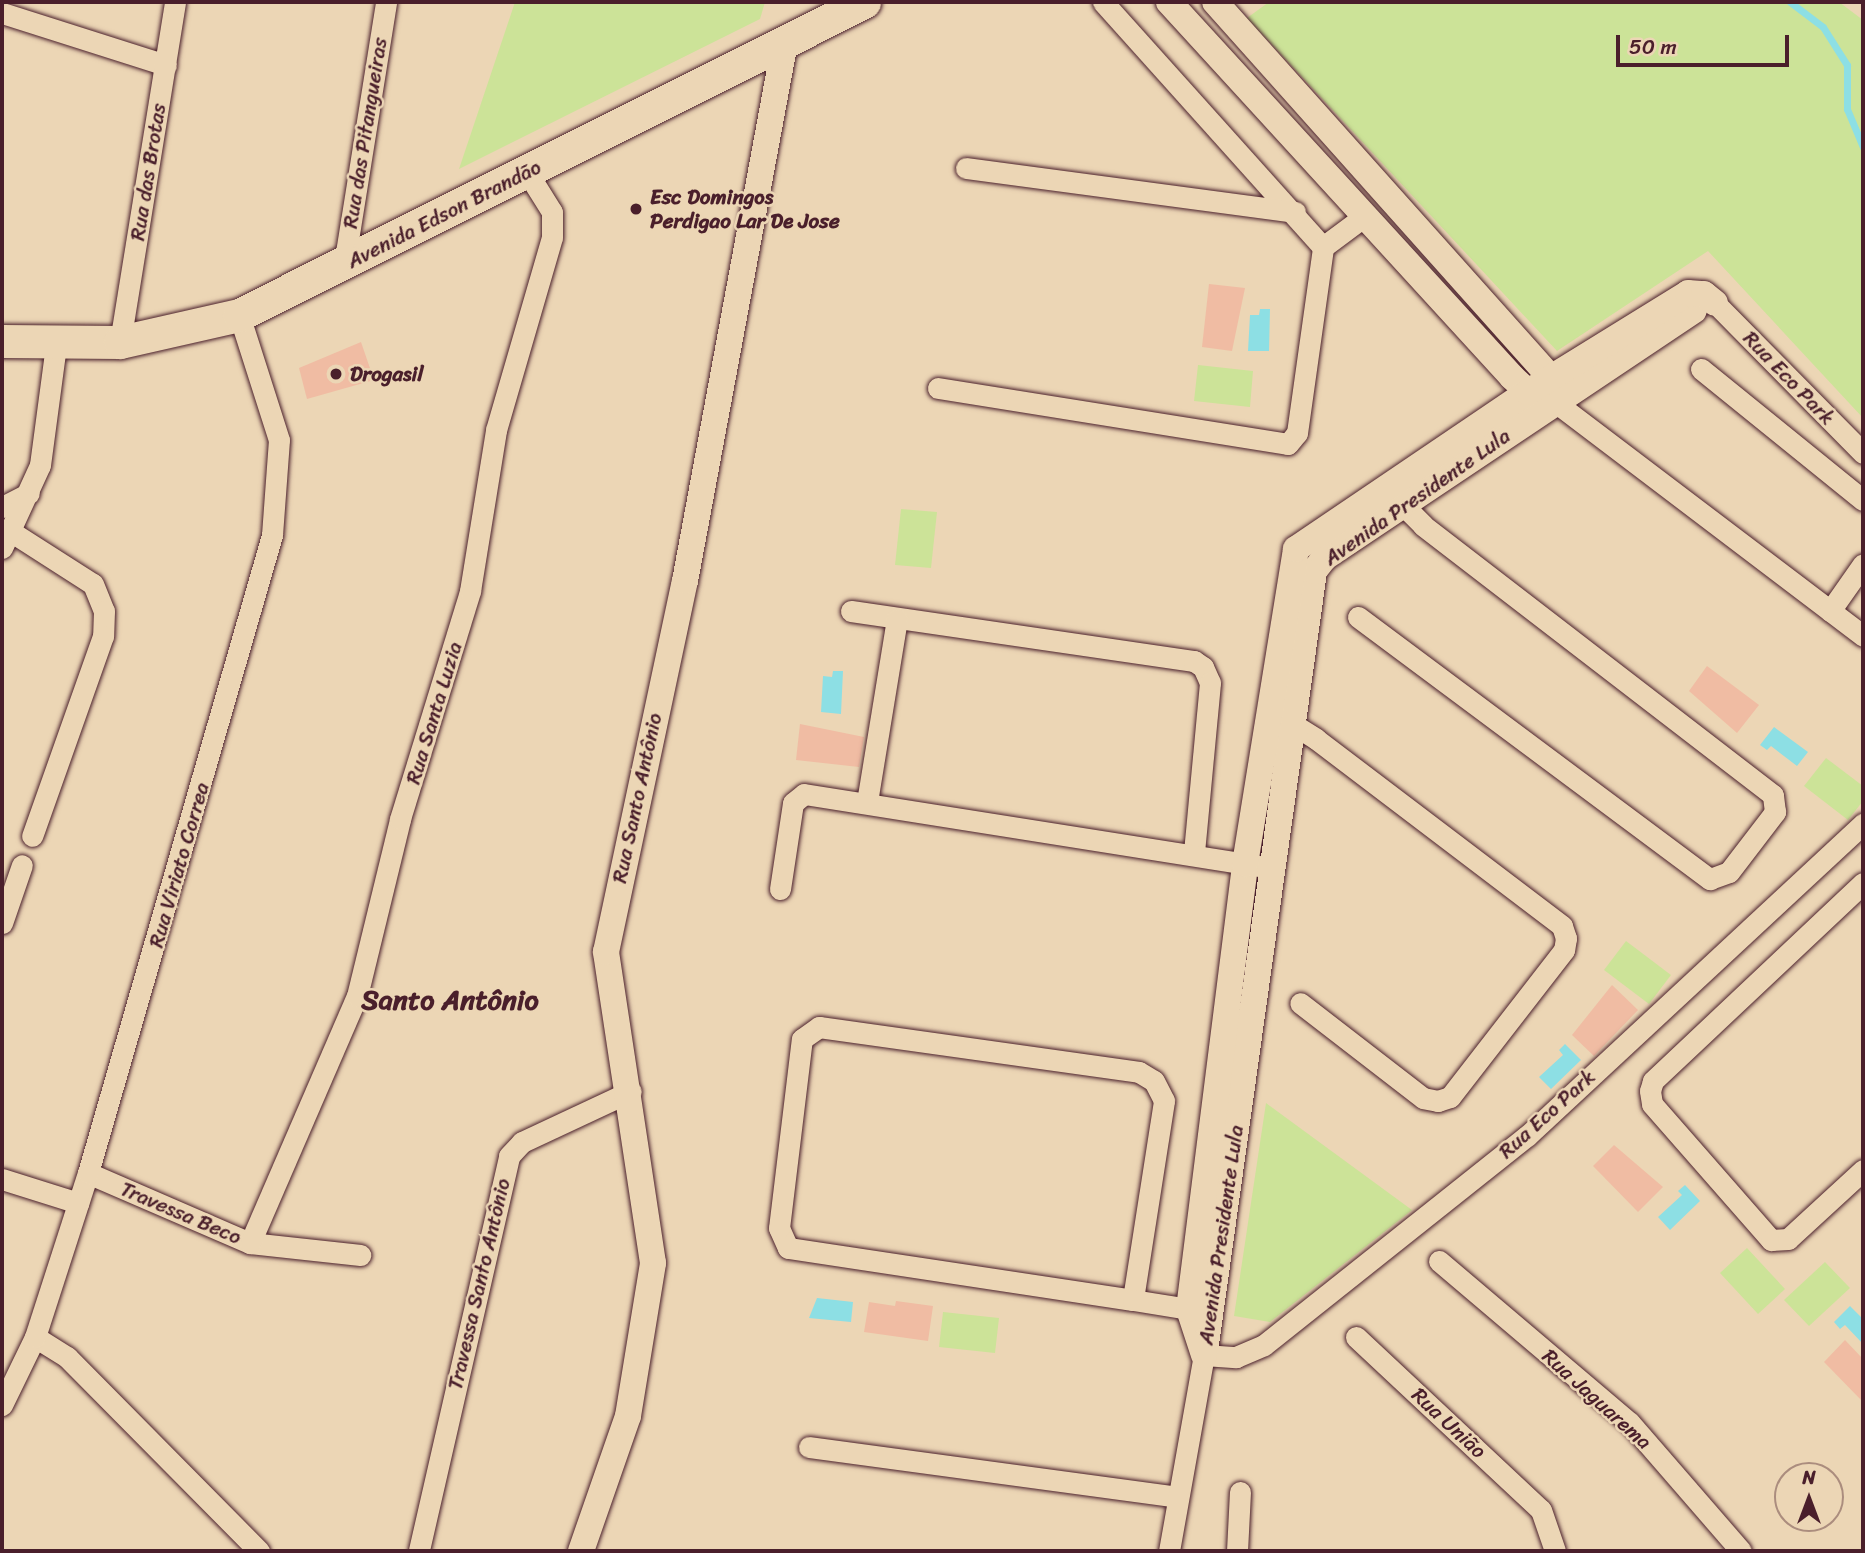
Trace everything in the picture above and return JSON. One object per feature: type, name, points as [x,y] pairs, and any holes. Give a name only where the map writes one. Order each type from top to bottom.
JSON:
[{"type":"main road","name":"Avenida Edson Brandão","points":[[2,341],[57,345],[120,342],[239,316],[864,2]]},
{"type":"street","name":"Rua das Brotas","points":[[120,342],[175,2]]},
{"type":"street","name":"Rua das Pitangueiras","points":[[344,265],[386,2]]},
{"type":"street","points":[[1103,2],[1295,212],[1323,247]]},
{"type":"street","points":[[1169,2],[1528,392]]},
{"type":"street","points":[[1214,2],[1553,390],[1863,636]]},
{"type":"street","points":[[2,13],[166,65]]},
{"type":"street","name":"Rua Santo Antônio","points":[[580,1551],[628,1416],[651,1298],[651,1228],[631,1091],[609,989],[610,929],[685,581],[785,41]]},
{"type":"street","points":[[1248,88],[1272,66]]},
{"type":"street","points":[[966,168],[1295,212]]},
{"type":"street","name":"Rua Santa Luzia","points":[[250,1243],[358,996],[400,819],[470,591],[496,430],[552,237],[552,212],[527,172]]},
{"type":"street","points":[[938,388],[1288,444],[1297,433],[1323,247],[1366,215]]},
{"type":"street","name":"Avenida Presidente Lula","points":[[1200,1311],[1274,870],[1314,571],[1324,558],[1403,506],[1553,390],[1689,293],[1704,294],[1716,303]]},
{"type":"street","name":"Rua Eco Park","points":[[1716,303],[1863,453]]},
{"type":"street","name":"Rua Viriato Correa","points":[[2,1405],[34,1337],[89,1173],[272,536],[279,440],[239,316]]},
{"type":"street","points":[[32,836],[103,636],[104,611],[93,584],[6,539],[29,493],[46,439],[57,345]]},
{"type":"street","points":[[1701,369],[1863,500]]},
{"type":"street","name":"Avenida Presidente Lula","points":[[1204,1355],[1200,1311],[1245,864],[1266,721],[1296,549],[1528,392],[1553,390]]},
{"type":"street","points":[[1358,617],[1710,879],[1729,872],[1775,812],[1773,795],[1403,506],[1386,486]]},
{"type":"street","points":[[2,507],[29,493]]},
{"type":"street","points":[[1830,611],[1863,564]]},
{"type":"street","points":[[851,611],[1194,661],[1203,667],[1210,682],[1194,852]]},
{"type":"street","points":[[867,802],[897,619]]},
{"type":"street","points":[[1266,721],[1294,725],[1562,926],[1566,938],[1564,950],[1450,1097],[1438,1101],[1423,1098],[1300,1003]]},
{"type":"street","points":[[780,889],[797,797],[867,802],[1194,852],[1274,870]]},
{"type":"street","name":"Rua Eco Park","points":[[1204,1355],[1236,1357],[1264,1345],[1527,1136],[1863,824]]},
{"type":"street","points":[[2,923],[22,865]]},
{"type":"street","points":[[1863,883],[1653,1081],[1650,1091],[1651,1104],[1771,1240],[1788,1238],[1863,1170]]},
{"type":"street","points":[[1133,1300],[1164,1101],[1154,1081],[1139,1072],[832,1029],[806,1032],[779,1228],[788,1248],[1200,1311]]},
{"type":"street","name":"Travessa Santo Antônio","points":[[419,1550],[509,1156],[522,1142],[631,1091]]},
{"type":"street","name":"Travessa Beco","points":[[89,1173],[250,1243],[360,1255]]},
{"type":"street","points":[[2,1178],[78,1203]]},
{"type":"street","name":"Rua Jaguarema","points":[[1439,1261],[1630,1423],[1741,1551]]},
{"type":"street","points":[[34,1337],[66,1357],[259,1551]]},
{"type":"street","name":"Rua União","points":[[1356,1337],[1541,1510],[1555,1551]]},
{"type":"street","points":[[1169,1551],[1204,1355]]},
{"type":"street","points":[[810,1447],[1177,1497]]},
{"type":"street","points":[[1237,1551],[1240,1492]]},
{"type":"green space","points":[[515,2],[765,2],[760,19],[459,169]]},
{"type":"green space","points":[[1269,2],[1839,2],[1863,20],[1863,418],[1708,251],[1557,351],[1247,18]]},
{"type":"green space","points":[[1198,365],[1253,371],[1250,407],[1194,401]]},
{"type":"green space","points":[[901,509],[937,512],[931,568],[895,565]]},
{"type":"green space","points":[[1826,758],[1863,786],[1863,801],[1848,820],[1804,786]]},
{"type":"green space","points":[[1626,941],[1671,975],[1649,1004],[1604,970]]},
{"type":"green space","points":[[1266,1103],[1412,1210],[1270,1322],[1234,1316]]},
{"type":"green space","points":[[1747,1248],[1785,1289],[1758,1314],[1720,1273]]},
{"type":"green space","points":[[1825,1262],[1850,1288],[1809,1326],[1784,1300]]},
{"type":"green space","points":[[943,1312],[999,1318],[995,1353],[939,1347]]},
{"type":"water","points":[[1260,309],[1270,309],[1269,351],[1248,351],[1250,315],[1259,315]]},
{"type":"water","points":[[833,671],[843,671],[841,714],[821,712],[823,676],[832,677]]},
{"type":"water","points":[[1774,727],[1808,752],[1797,766],[1771,746],[1767,750],[1760,745]]},
{"type":"water","points":[[1565,1044],[1581,1060],[1551,1089],[1539,1077],[1563,1055],[1559,1050]]},
{"type":"water","points":[[1685,1185],[1700,1201],[1670,1230],[1658,1217],[1682,1195],[1678,1191]]},
{"type":"water","points":[[817,1298],[853,1302],[851,1322],[809,1318]]},
{"type":"water","points":[[1850,1306],[1863,1319],[1863,1344],[1845,1325],[1840,1329],[1834,1322]]},
{"type":"building","points":[[1209,284],[1245,288],[1232,351],[1202,347]]},
{"type":"building","name":"Drogasil","points":[[361,342],[374,380],[307,399],[299,368]]},
{"type":"building","points":[[1707,666],[1759,705],[1737,733],[1689,691]]},
{"type":"building","points":[[800,724],[864,737],[859,767],[796,760]]},
{"type":"building","points":[[1612,985],[1638,1010],[1594,1056],[1572,1035]]},
{"type":"building","points":[[1614,1145],[1663,1187],[1638,1212],[1593,1166]]},
{"type":"building","points":[[896,1301],[933,1306],[928,1341],[864,1332],[869,1302],[895,1306]]},
{"type":"building","points":[[1845,1340],[1863,1359],[1863,1402],[1824,1362]]},
{"type":"waterway","points":[[1790,2],[1823,27],[1847,65],[1847,109],[1863,147]]},
{"type":"place","name":"Esc Domingos Perdigao Lar De Jose","points":[[636,209]]},
{"type":"place","name":"Drogasil","points":[[336,374]]},
{"type":"district","name":"Santo Antônio","points":[[450,1000]]}]
